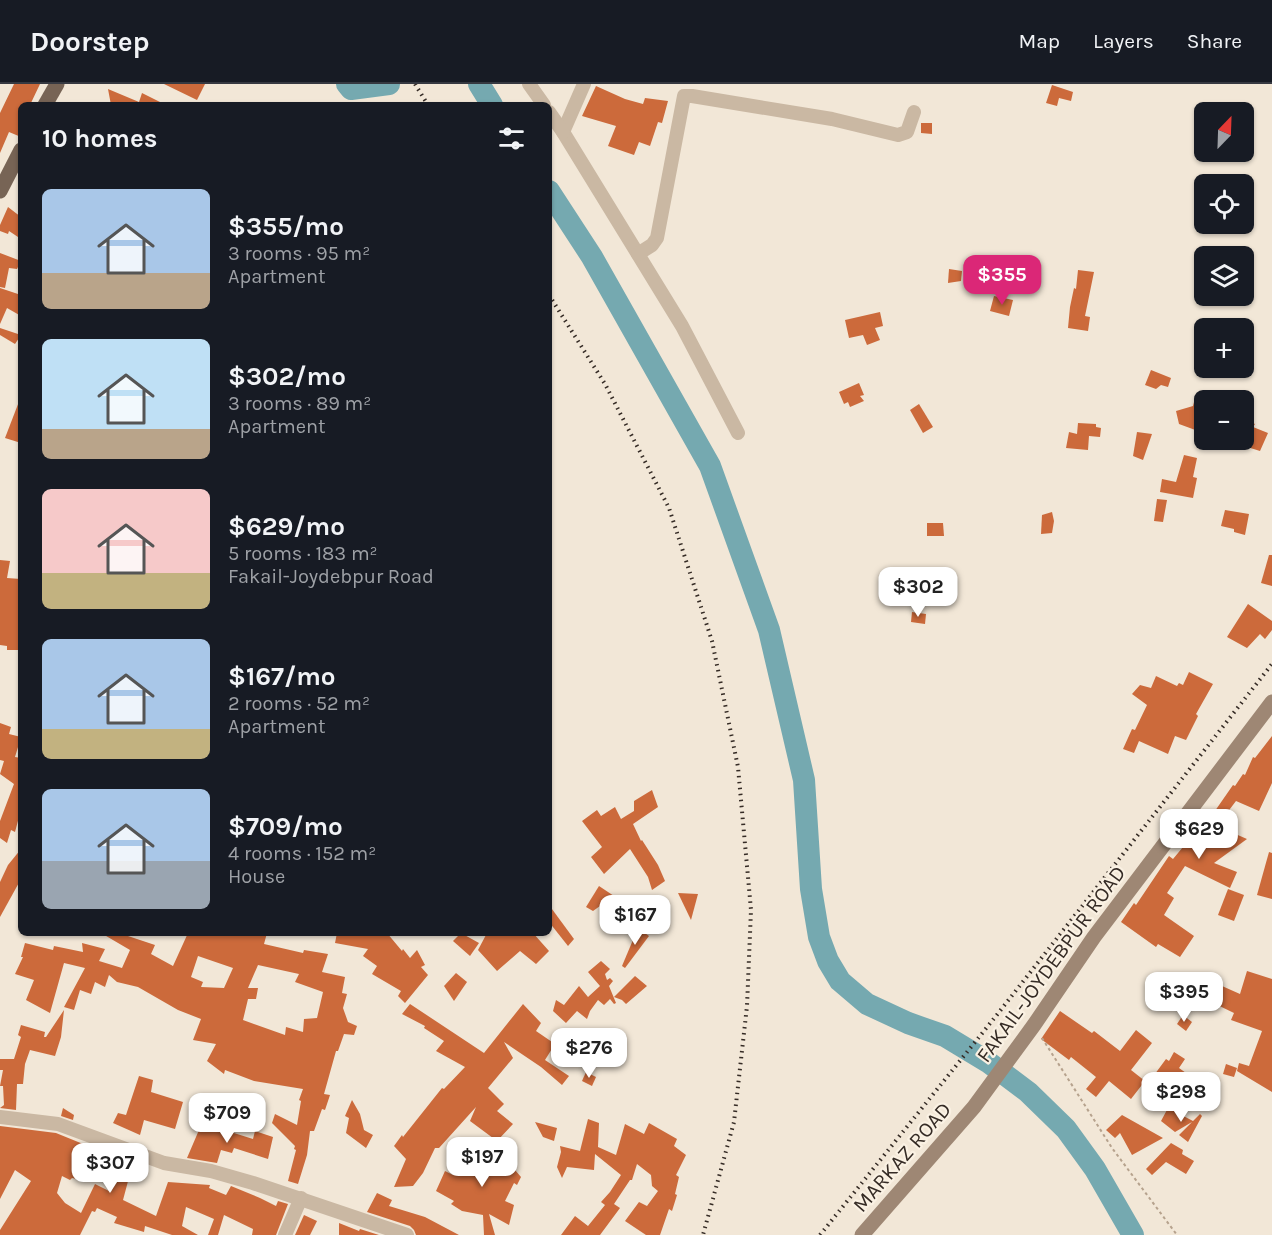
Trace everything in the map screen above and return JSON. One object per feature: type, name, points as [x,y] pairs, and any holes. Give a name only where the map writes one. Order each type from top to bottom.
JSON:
[{"type":"main road","points":[[47,102],[57,84]]},
{"type":"main road","points":[[0,191],[18,156]]},
{"type":"street","points":[[530,84],[542,102]]},
{"type":"street","points":[[563,132],[584,84]]},
{"type":"street","points":[[638,254],[652,245],[657,238],[684,96],[832,119],[898,135],[907,132],[914,112]]},
{"type":"street","points":[[552,116],[682,326],[738,433]]},
{"type":"street","name":"FAKAIL-JOYDEBPUR ROAD","points":[[974,1107],[1094,937],[1272,702]]},
{"type":"street","name":"MARKAZ ROAD","points":[[862,1235],[974,1107]]},
{"type":"street","points":[[0,1117],[58,1124],[164,1163],[211,1171],[301,1198],[407,1235]]},
{"type":"street","points":[[285,1235],[301,1198]]},
{"type":"path","points":[[1034,1025],[1112,1148],[1177,1235]]},
{"type":"building","points":[[14,84],[40,84],[31,102],[18,102],[18,136],[9,132],[0,153],[0,113]]},
{"type":"building","points":[[164,84],[205,84],[197,100]]},
{"type":"building","points":[[1052,85],[1073,92],[1071,101],[1059,98],[1057,106],[1046,103]]},
{"type":"building","points":[[596,86],[643,104],[645,98],[668,101],[662,123],[658,122],[650,146],[639,142],[634,155],[608,146],[616,126],[582,116]]},
{"type":"building","points":[[108,89],[139,102],[110,102]]},
{"type":"building","points":[[142,93],[160,102],[139,102]]},
{"type":"building","points":[[921,123],[932,123],[932,134],[921,133]]},
{"type":"building","points":[[8,207],[18,215],[18,237],[9,231],[8,234],[0,231],[0,225]]},
{"type":"building","points":[[0,253],[18,260],[18,267],[17,269],[9,268],[5,288],[0,287]]},
{"type":"building","points":[[949,269],[962,271],[961,281],[948,283]]},
{"type":"building","points":[[1078,270],[1094,272],[1085,316],[1090,317],[1088,331],[1068,328]]},
{"type":"building","points":[[0,288],[18,294],[18,314],[7,308],[0,324]]},
{"type":"building","points":[[994,296],[1013,300],[1009,316],[990,311]]},
{"type":"building","points":[[880,312],[883,326],[875,328],[880,340],[867,345],[863,335],[849,338],[845,320]]},
{"type":"building","points":[[0,328],[18,334],[18,340],[15,344],[0,335]]},
{"type":"building","points":[[1151,370],[1171,378],[1168,387],[1161,385],[1156,389],[1145,385]]},
{"type":"building","points":[[859,383],[864,395],[860,396],[864,401],[850,407],[848,402],[844,404],[839,392]]},
{"type":"building","points":[[1194,402],[1194,430],[1179,424],[1176,411],[1193,406]]},
{"type":"building","points":[[18,404],[18,442],[5,438]]},
{"type":"building","points":[[919,404],[933,427],[923,433],[910,410]]},
{"type":"building","points":[[1078,423],[1096,424],[1096,427],[1101,428],[1100,437],[1089,436],[1088,450],[1066,448],[1069,432],[1077,434]]},
{"type":"building","points":[[1254,427],[1268,433],[1260,451],[1254,449]]},
{"type":"building","points":[[1137,432],[1152,434],[1143,460],[1133,456]]},
{"type":"building","points":[[1184,455],[1197,458],[1193,477],[1197,478],[1193,498],[1160,492],[1162,479],[1176,482]]},
{"type":"building","points":[[1157,499],[1167,500],[1163,522],[1154,521]]},
{"type":"building","points":[[1225,510],[1249,514],[1245,535],[1221,526]]},
{"type":"building","points":[[1052,512],[1054,521],[1052,533],[1041,534],[1042,515]]},
{"type":"building","points":[[927,523],[943,523],[944,536],[927,536]]},
{"type":"building","points":[[1269,555],[1272,555],[1272,586],[1261,583]]},
{"type":"building","points":[[0,560],[10,561],[7,578],[18,579],[18,650],[7,650],[7,646],[0,645]]},
{"type":"building","points":[[939,579],[954,582],[950,602],[935,600]]},
{"type":"building","points":[[1248,604],[1272,621],[1272,630],[1265,639],[1260,634],[1247,648],[1227,637]]},
{"type":"building","points":[[912,612],[926,614],[925,624],[911,622]]},
{"type":"building","points":[[1189,672],[1213,684],[1196,714],[1198,716],[1186,740],[1175,736],[1168,754],[1139,741],[1134,753],[1123,749],[1147,705],[1132,694],[1140,685],[1151,688],[1156,676],[1177,686],[1179,683],[1183,685]]},
{"type":"building","points":[[0,723],[11,727],[9,734],[18,736],[15,757],[18,758],[18,821],[15,832],[11,830],[7,843],[0,838],[0,821],[14,784],[0,774],[4,761],[0,760]]},
{"type":"building","points":[[1272,736],[1272,783],[1259,811],[1236,801],[1217,826],[1247,839],[1214,863],[1237,872],[1230,888],[1185,866],[1167,893],[1174,898],[1164,915],[1194,936],[1180,957],[1158,944],[1156,947],[1121,922],[1134,903],[1136,905],[1169,856],[1173,859],[1198,829],[1201,831],[1233,785],[1235,786],[1243,774],[1245,775],[1253,757],[1255,758]]},
{"type":"building","points":[[652,790],[658,807],[633,824],[665,881],[652,890],[648,877],[630,849],[604,874],[591,857],[602,847],[582,821],[597,810],[601,816],[615,807],[621,819],[634,811],[634,801]]},
{"type":"building","points":[[1269,852],[1272,853],[1272,899],[1257,895]]},
{"type":"building","points":[[18,853],[18,884],[0,917],[0,882],[8,865]]},
{"type":"building","points":[[599,886],[614,896],[593,911],[586,907]]},
{"type":"building","points":[[1228,889],[1244,895],[1234,921],[1218,915]]},
{"type":"building","points":[[678,893],[698,894],[691,920]]},
{"type":"building","points":[[552,909],[574,939],[568,946],[552,926]]},
{"type":"building","points":[[638,928],[649,936],[625,968],[622,966]]},
{"type":"building","points":[[106,936],[128,936],[155,945],[151,954],[173,966],[187,936],[266,936],[264,944],[303,953],[304,950],[328,954],[322,972],[345,977],[342,993],[347,994],[343,1008],[348,1022],[357,1026],[354,1035],[344,1034],[338,1051],[336,1051],[324,1094],[330,1095],[314,1131],[310,1131],[307,1155],[298,1184],[288,1181],[295,1146],[272,1123],[275,1114],[297,1125],[301,1101],[299,1100],[303,1089],[254,1081],[225,1070],[224,1074],[207,1061],[216,1044],[193,1040],[201,1019],[178,1010],[138,987],[117,982],[109,975],[105,987],[95,982],[91,994],[80,990],[74,1010],[64,1007],[85,968],[64,963],[50,1013],[26,1000],[34,980],[15,974],[23,957],[21,957],[25,943],[53,950],[54,946],[83,952],[82,943],[105,949],[99,961],[122,968],[130,950]],"holes":[[[198,956],[233,968],[224,988],[201,987],[203,982],[191,977]],[[258,965],[299,974],[295,982],[323,992],[317,1018],[304,1019],[303,1032],[286,1027],[285,1035],[243,1020],[248,999],[256,999],[258,988],[248,988]]]},
{"type":"building","points":[[336,936],[390,936],[410,958],[417,950],[425,965],[421,967],[428,975],[405,1003],[398,996],[401,991],[372,974],[377,966],[363,956],[368,949],[335,943]]},
{"type":"building","points":[[458,936],[466,936],[479,943],[470,956],[453,941]]},
{"type":"building","points":[[485,936],[536,936],[549,951],[536,964],[520,951],[497,971],[478,950]]},
{"type":"building","points":[[601,961],[610,969],[605,974],[607,980],[610,978],[613,981],[609,986],[616,1003],[614,1004],[610,999],[604,1005],[598,1000],[587,1019],[577,1011],[566,1023],[553,1011],[556,1000],[564,1005],[579,986],[588,997],[600,986],[588,972]]},
{"type":"building","points":[[1247,971],[1272,979],[1272,1092],[1237,1071],[1239,1063],[1249,1066],[1262,1031],[1231,1020],[1234,1013],[1205,999],[1213,982],[1240,994]]},
{"type":"building","points":[[456,973],[467,982],[454,1001],[444,986]]},
{"type":"building","points":[[635,976],[647,986],[626,1004],[614,997]]},
{"type":"building","points":[[410,1004],[484,1053],[523,1004],[541,1023],[536,1031],[555,1044],[545,1060],[569,1076],[562,1085],[541,1067],[504,1042],[513,1058],[488,1088],[504,1104],[497,1111],[513,1124],[497,1141],[470,1121],[476,1107],[439,1148],[435,1148],[423,1173],[413,1186],[394,1187],[406,1159],[394,1146],[442,1088],[444,1089],[465,1067],[436,1051],[444,1041],[424,1028],[425,1026],[402,1014]]},
{"type":"building","points":[[64,1010],[61,1037],[55,1056],[30,1050],[25,1064],[23,1084],[17,1084],[16,1110],[0,1108],[4,1105],[3,1086],[0,1086],[3,1070],[0,1070],[0,1059],[14,1059],[21,1037],[18,1035],[21,1025],[45,1032],[44,1037],[46,1037]]},
{"type":"building","points":[[1060,1011],[1092,1033],[1094,1031],[1120,1051],[1136,1030],[1152,1043],[1131,1070],[1145,1081],[1131,1099],[1109,1081],[1096,1097],[1086,1089],[1096,1077],[1071,1057],[1069,1060],[1041,1039]]},
{"type":"building","points":[[1183,1015],[1192,1022],[1186,1031],[1177,1024]]},
{"type":"building","points":[[1174,1052],[1185,1059],[1179,1068],[1186,1073],[1170,1097],[1149,1082],[1166,1059],[1169,1061]]},
{"type":"building","points":[[1226,1064],[1237,1068],[1234,1077],[1223,1074]]},
{"type":"building","points":[[586,1072],[596,1077],[592,1086],[582,1081]]},
{"type":"building","points":[[139,1076],[153,1080],[151,1092],[183,1102],[175,1129],[144,1120],[140,1135],[113,1123],[118,1113],[126,1115]]},
{"type":"building","points":[[352,1100],[360,1114],[364,1130],[373,1135],[366,1148],[346,1133],[349,1118],[345,1116]]},
{"type":"building","points":[[63,1108],[74,1115],[73,1120],[61,1116]]},
{"type":"building","points":[[1168,1108],[1193,1121],[1200,1114],[1202,1116],[1188,1142],[1179,1135],[1192,1122],[1175,1132],[1161,1121]]},
{"type":"building","points":[[1122,1115],[1163,1138],[1132,1155],[1120,1133],[1115,1138],[1106,1130]]},
{"type":"building","points":[[588,1119],[599,1123],[598,1147],[616,1155],[625,1124],[644,1134],[649,1123],[677,1139],[674,1146],[686,1155],[676,1175],[679,1177],[675,1194],[677,1195],[672,1211],[669,1209],[660,1235],[646,1235],[625,1221],[639,1202],[647,1206],[658,1191],[652,1186],[651,1175],[637,1164],[632,1180],[614,1204],[620,1208],[600,1235],[561,1235],[575,1216],[588,1226],[605,1205],[601,1202],[621,1175],[595,1154],[594,1170],[567,1167],[562,1178],[557,1167],[561,1152],[560,1146],[580,1151]]},
{"type":"building","points":[[535,1122],[557,1128],[554,1141],[543,1137]]},
{"type":"building","points":[[202,1123],[253,1139],[255,1131],[273,1137],[268,1159],[234,1148],[232,1153],[221,1150],[217,1163],[187,1158]]},
{"type":"building","points":[[0,1126],[56,1133],[88,1146],[80,1166],[95,1171],[91,1182],[72,1178],[70,1180],[62,1176],[57,1193],[65,1203],[81,1213],[95,1184],[111,1192],[122,1165],[131,1170],[123,1200],[156,1216],[168,1182],[210,1185],[209,1188],[226,1195],[231,1186],[276,1206],[278,1201],[288,1204],[276,1235],[252,1235],[253,1229],[224,1215],[218,1235],[208,1235],[214,1219],[186,1207],[182,1226],[198,1235],[172,1235],[145,1226],[144,1232],[114,1223],[117,1217],[97,1208],[95,1212],[92,1211],[80,1235],[0,1235],[0,1230],[31,1181],[15,1170],[0,1199]]},
{"type":"building","points":[[1171,1143],[1183,1150],[1182,1154],[1194,1161],[1186,1174],[1166,1162],[1152,1175],[1146,1169]]},
{"type":"building","points":[[470,1149],[486,1163],[493,1153],[509,1163],[521,1177],[517,1185],[514,1183],[505,1201],[514,1205],[509,1225],[489,1214],[495,1235],[484,1235],[483,1215],[462,1211],[451,1204],[454,1201],[436,1191],[445,1171],[453,1175]]},
{"type":"building","points":[[377,1193],[392,1200],[389,1206],[425,1217],[459,1235],[416,1235],[410,1226],[367,1212]]},
{"type":"building","points":[[304,1215],[317,1221],[310,1235],[295,1235]]},
{"type":"building","points":[[339,1223],[359,1231],[360,1229],[379,1235],[339,1235]]},
{"type":"waterway","points":[[347,84],[351,89],[389,84]]},
{"type":"waterway","points":[[479,84],[490,102]]},
{"type":"waterway","points":[[552,196],[592,257],[710,466],[769,630],[804,780],[811,889],[819,937],[828,961],[840,981],[867,1004],[908,1023],[945,1036],[988,1062],[1028,1092],[1066,1129],[1095,1169],[1133,1235]]},
{"type":"railway","points":[[415,84],[426,102]]},
{"type":"railway","points":[[552,300],[605,384],[669,508],[712,641],[738,767],[751,910],[747,1006],[734,1122],[703,1235]]},
{"type":"railway","points":[[820,1235],[996,1016],[1272,664]]}]
